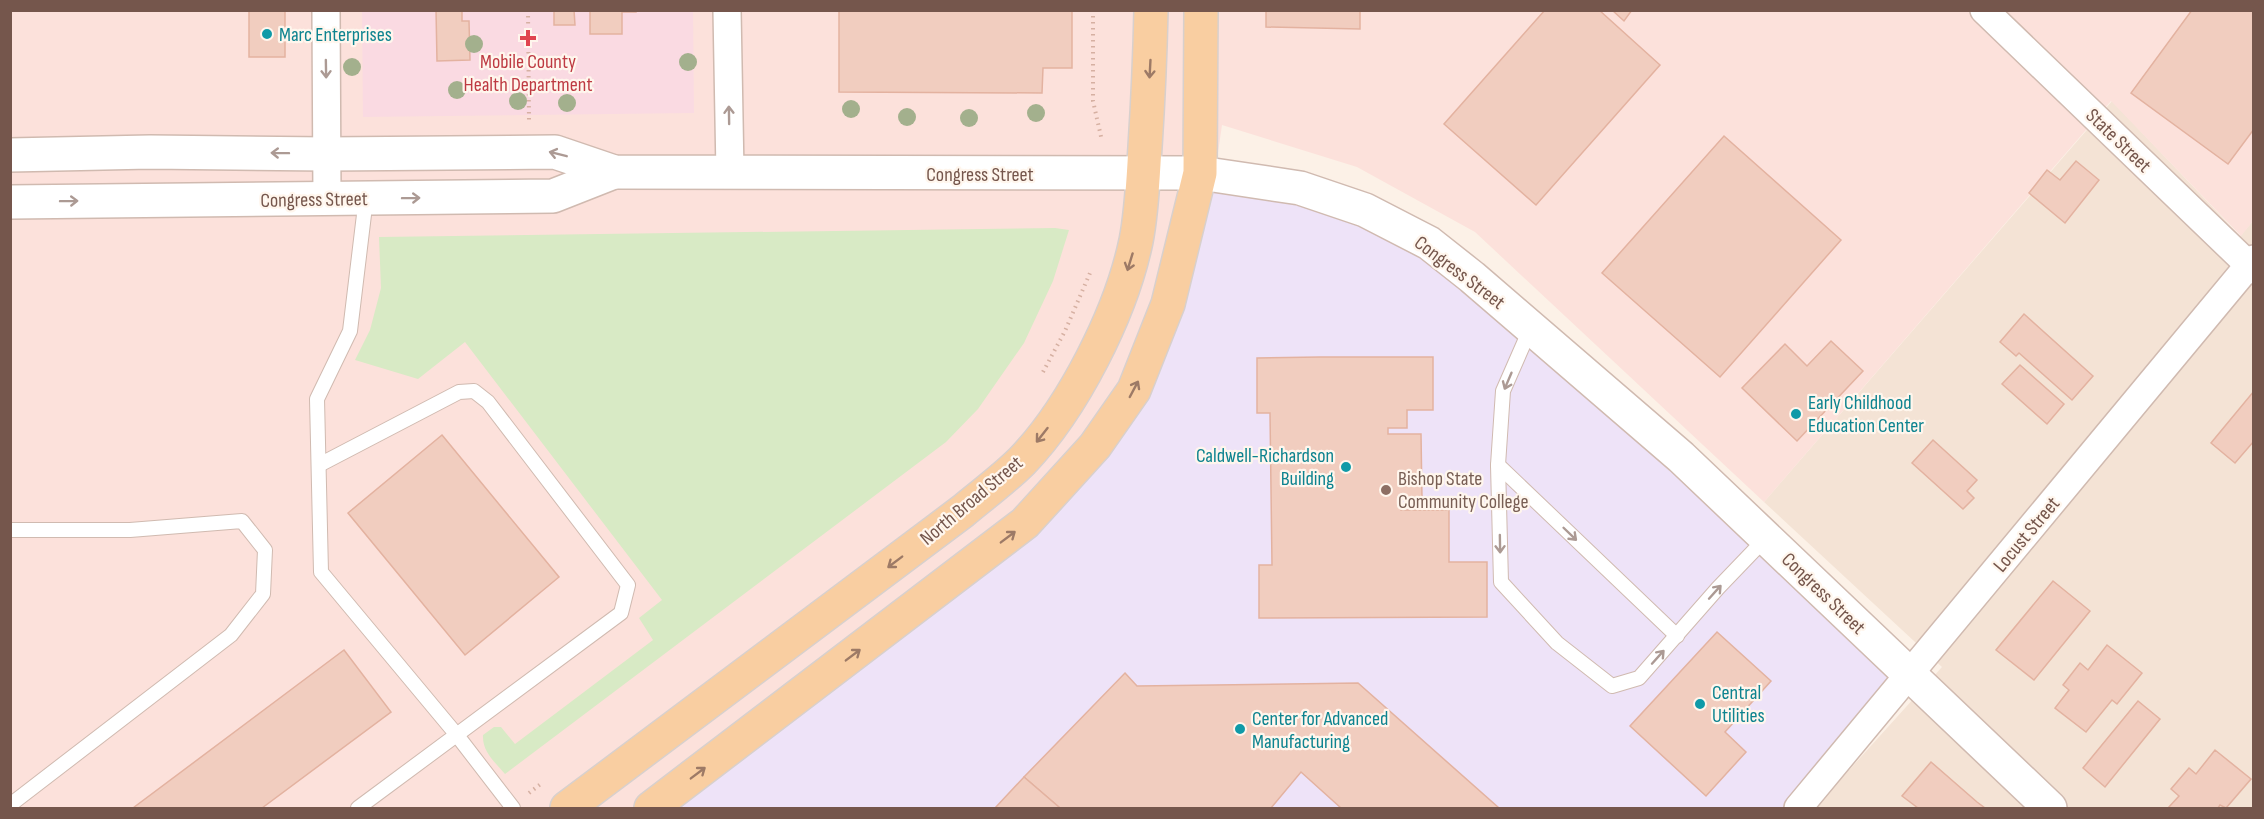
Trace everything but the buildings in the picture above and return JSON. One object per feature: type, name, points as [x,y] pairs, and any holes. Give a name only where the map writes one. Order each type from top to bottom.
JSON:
[{"type":"main road","name":"North Broad Street","points":[[567,808],[963,511],[1022,461],[1055,419],[1082,376],[1117,304],[1136,241],[1144,174],[1151,10]]},
{"type":"main road","points":[[651,808],[1025,523],[1095,446],[1134,390],[1168,304],[1200,173],[1201,10]]},
{"type":"street","points":[[326,10],[327,199]]},
{"type":"street","points":[[727,10],[730,173]]},
{"type":"street","name":"State Street","points":[[1984,10],[2252,265]]},
{"type":"street","name":"Congress Street","points":[[10,155],[150,152],[327,154],[555,152],[614,172],[1200,173],[1300,188],[1365,210],[1429,243],[1531,327],[1681,457],[2050,808]]},
{"type":"street","name":"Congress Street","points":[[10,202],[553,196],[614,172]]},
{"type":"street","name":"Locust Street","points":[[1798,808],[2252,265]]},
{"type":"lane","points":[[366,198],[350,332],[317,399],[321,572],[456,734],[511,807]]},
{"type":"lane","points":[[1531,327],[1503,391],[1498,465],[1501,582],[1557,643],[1612,686],[1639,678],[1718,588],[1766,538]]},
{"type":"lane","points":[[319,465],[459,392],[474,390],[488,402],[628,585],[621,613],[358,808]]},
{"type":"lane","points":[[1498,465],[1677,636]]},
{"type":"lane","points":[[10,530],[130,530],[242,520],[265,550],[263,594],[231,635],[10,805]]},
{"type":"path","points":[[1093,10],[1093,101],[1110,174]]},
{"type":"path","points":[[1039,382],[1065,331],[1092,269]]},
{"type":"path","points":[[511,807],[548,780]]},
{"type":"shaded area","points":[[10,11],[2253,11],[2253,221],[2241,236],[2111,101],[1764,502],[1475,232],[1357,167],[1222,125],[1208,221],[1149,423],[700,808],[11,808]]},
{"type":"shaded area","name":"Mobile County Health Department","points":[[362,11],[693,11],[694,113],[363,117]]},
{"type":"shaded area","points":[[2112,101],[2240,236],[2253,221],[2253,808],[1815,808],[1942,667],[1764,502]]},
{"type":"shaded area","name":"Bishop State Community College","points":[[1200,173],[1429,243],[1910,675],[1798,808],[651,808],[1025,523],[1134,390]]},
{"type":"green space","points":[[1055,228],[1069,230],[1053,281],[1024,343],[978,409],[946,442],[505,774],[487,752],[483,735],[494,727],[501,727],[515,744],[653,640],[639,618],[662,600],[465,342],[418,379],[355,360],[370,330],[381,288],[379,237]]},
{"type":"place","name":"Marc Enterprises","points":[[267,34]]},
{"type":"place","name":"Mobile County Health Department","points":[[528,38]]},
{"type":"place","name":"Early Childhood Education Center","points":[[1796,414]]},
{"type":"place","name":"Caldwell-Richardson Building","points":[[1346,467]]},
{"type":"place","name":"Bishop State Community College","points":[[1386,490]]},
{"type":"place","name":"Central Utilities","points":[[1700,704]]},
{"type":"place","name":"Center for Advanced Manufacturing","points":[[1240,729]]}]
